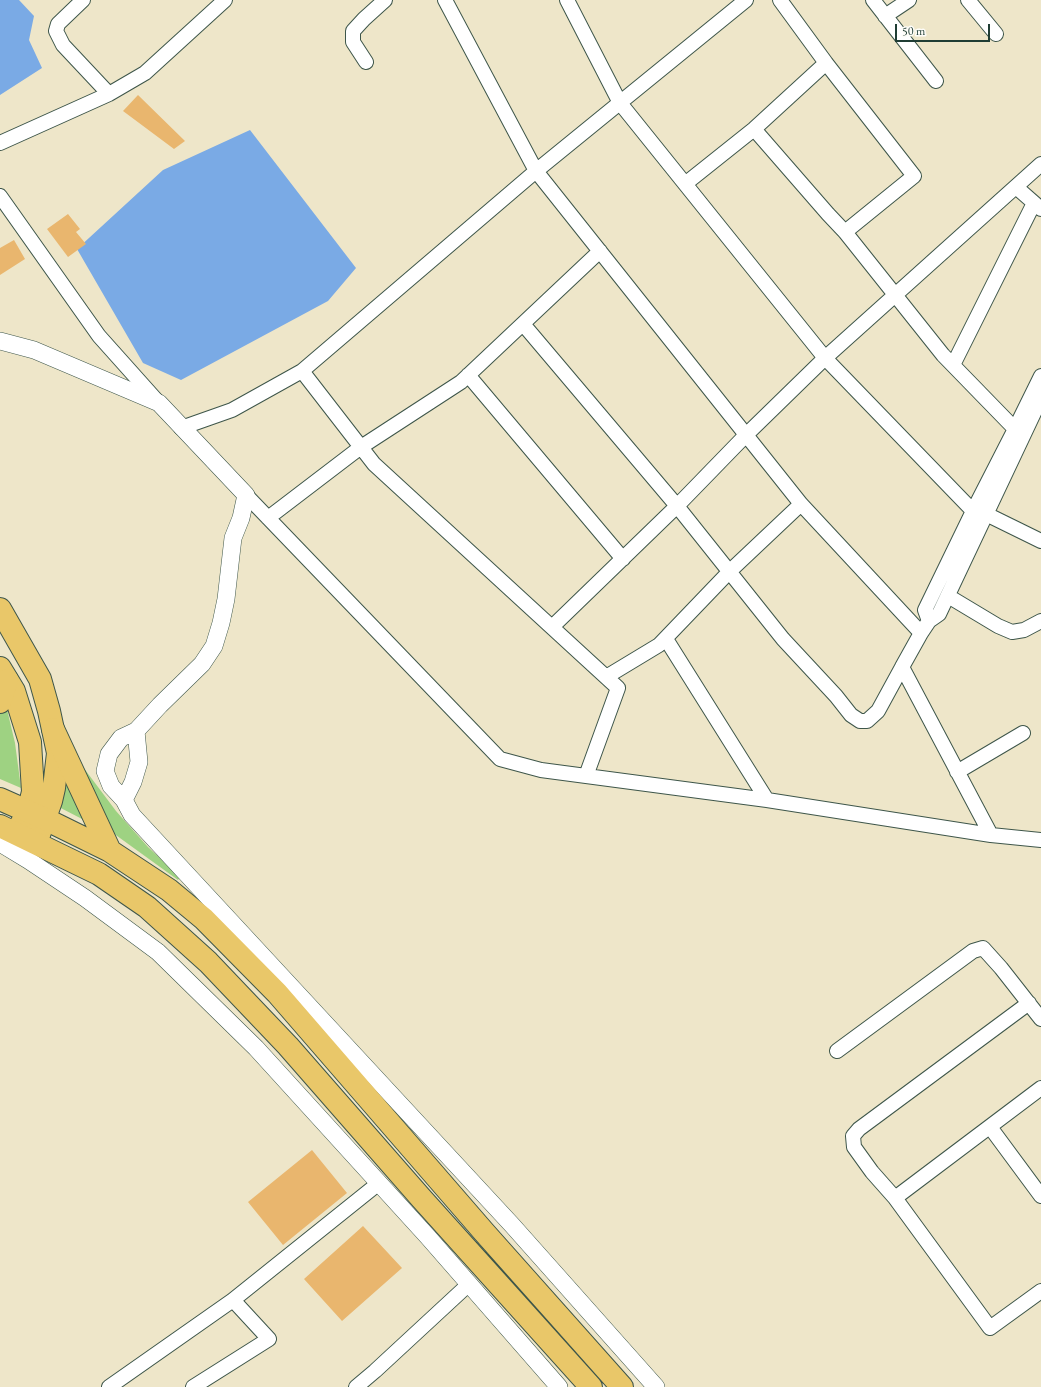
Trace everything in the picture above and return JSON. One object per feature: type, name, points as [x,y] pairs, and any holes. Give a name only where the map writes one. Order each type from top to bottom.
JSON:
[{"type":"main road","points":[[0,609],[40,679],[58,753],[54,788],[36,815],[5,834]]},
{"type":"main road","points":[[0,702],[4,674]]},
{"type":"main road","points":[[4,674],[14,691],[30,742],[36,815],[36,843]]},
{"type":"main road","points":[[53,729],[110,851]]},
{"type":"main road","points":[[0,799],[110,851],[169,890],[204,919],[277,993],[478,1226],[622,1387]]},
{"type":"main road","points":[[5,834],[36,843],[99,874],[147,907],[208,962],[288,1046],[421,1198],[591,1387]]},
{"type":"street","points":[[82,0],[58,24],[56,31],[63,45],[109,94]]},
{"type":"street","points":[[0,142],[109,94],[145,73],[225,0]]},
{"type":"street","points":[[366,62],[353,42],[353,31],[385,0]]},
{"type":"street","points":[[445,0],[536,171],[802,504],[920,633]]},
{"type":"street","points":[[567,0],[620,103],[825,358],[979,513],[1041,541]]},
{"type":"street","points":[[182,428],[232,410],[302,371],[536,171],[746,0]]},
{"type":"street","points":[[780,0],[826,64],[914,176],[845,232]]},
{"type":"street","points":[[873,0],[936,81]]},
{"type":"street","points":[[885,16],[909,0]]},
{"type":"street","points":[[968,0],[996,34]]},
{"type":"street","points":[[685,184],[754,129],[826,64]]},
{"type":"street","points":[[754,129],[845,232],[953,365],[1019,432]]},
{"type":"street","points":[[552,627],[677,506],[746,435],[825,358],[1041,164]]},
{"type":"street","points":[[953,365],[1038,206],[1016,187]]},
{"type":"street","points":[[0,196],[98,336],[182,428],[500,759],[541,770],[767,800],[991,834],[1041,840]]},
{"type":"street","points":[[268,518],[361,447],[461,382],[600,251]]},
{"type":"street","points":[[523,324],[677,506],[783,639],[836,696],[851,715],[860,721],[867,721],[878,711],[920,633],[929,622],[939,614],[948,596],[979,513]]},
{"type":"street","points":[[0,341],[34,350],[159,403]]},
{"type":"street","points":[[302,371],[374,464],[618,688],[586,776]]},
{"type":"street","points":[[468,375],[623,559]]},
{"type":"street","points":[[929,622],[925,610],[979,513],[1019,432],[1041,376]]},
{"type":"street","points":[[1019,432],[1041,398]]},
{"type":"street","points":[[246,495],[241,518],[233,538],[226,599],[214,646],[202,664],[136,731],[121,738],[109,754],[105,771],[111,786],[124,800],[132,815],[512,1225],[656,1387]]},
{"type":"street","points":[[606,677],[659,645],[730,571],[802,504]]},
{"type":"street","points":[[948,596],[998,626],[1012,632],[1024,630],[1041,621]]},
{"type":"street","points":[[666,638],[767,800]]},
{"type":"street","points":[[902,667],[991,834]]},
{"type":"street","points":[[124,800],[133,782],[139,762],[136,731]]},
{"type":"street","points":[[957,772],[1023,733]]},
{"type":"street","points":[[5,834],[28,860],[85,898],[158,952],[256,1048],[379,1183],[559,1387]]},
{"type":"street","points":[[837,1051],[973,951],[983,948],[1041,1019]]},
{"type":"street","points":[[1029,1003],[859,1129],[853,1136],[854,1146],[872,1172],[895,1198],[990,1328],[1041,1290]]},
{"type":"street","points":[[895,1198],[1041,1088]]},
{"type":"street","points":[[990,1127],[1041,1196]]},
{"type":"street","points":[[109,1387],[233,1300],[379,1183]]},
{"type":"street","points":[[356,1387],[469,1284]]},
{"type":"street","points":[[193,1387],[269,1339],[233,1300]]},
{"type":"green space","points":[[5,701],[15,743],[21,788],[0,779],[0,711]]},
{"type":"green space","points":[[74,755],[116,811],[148,847],[180,877],[178,880],[113,833]]},
{"type":"green space","points":[[61,772],[84,820],[53,804]]},
{"type":"water","points":[[0,0],[19,0],[34,16],[29,40],[42,68],[0,95]]},
{"type":"water","points":[[250,130],[356,268],[328,301],[181,380],[143,363],[77,249],[163,170]]},
{"type":"building","points":[[138,95],[185,141],[174,149],[123,111]]},
{"type":"building","points":[[68,214],[80,229],[76,232],[86,244],[68,257],[47,229]]},
{"type":"building","points":[[14,240],[25,259],[0,275],[0,248]]},
{"type":"building","points":[[312,1150],[347,1193],[283,1245],[248,1202]]},
{"type":"building","points":[[363,1226],[402,1268],[342,1321],[304,1279]]}]
